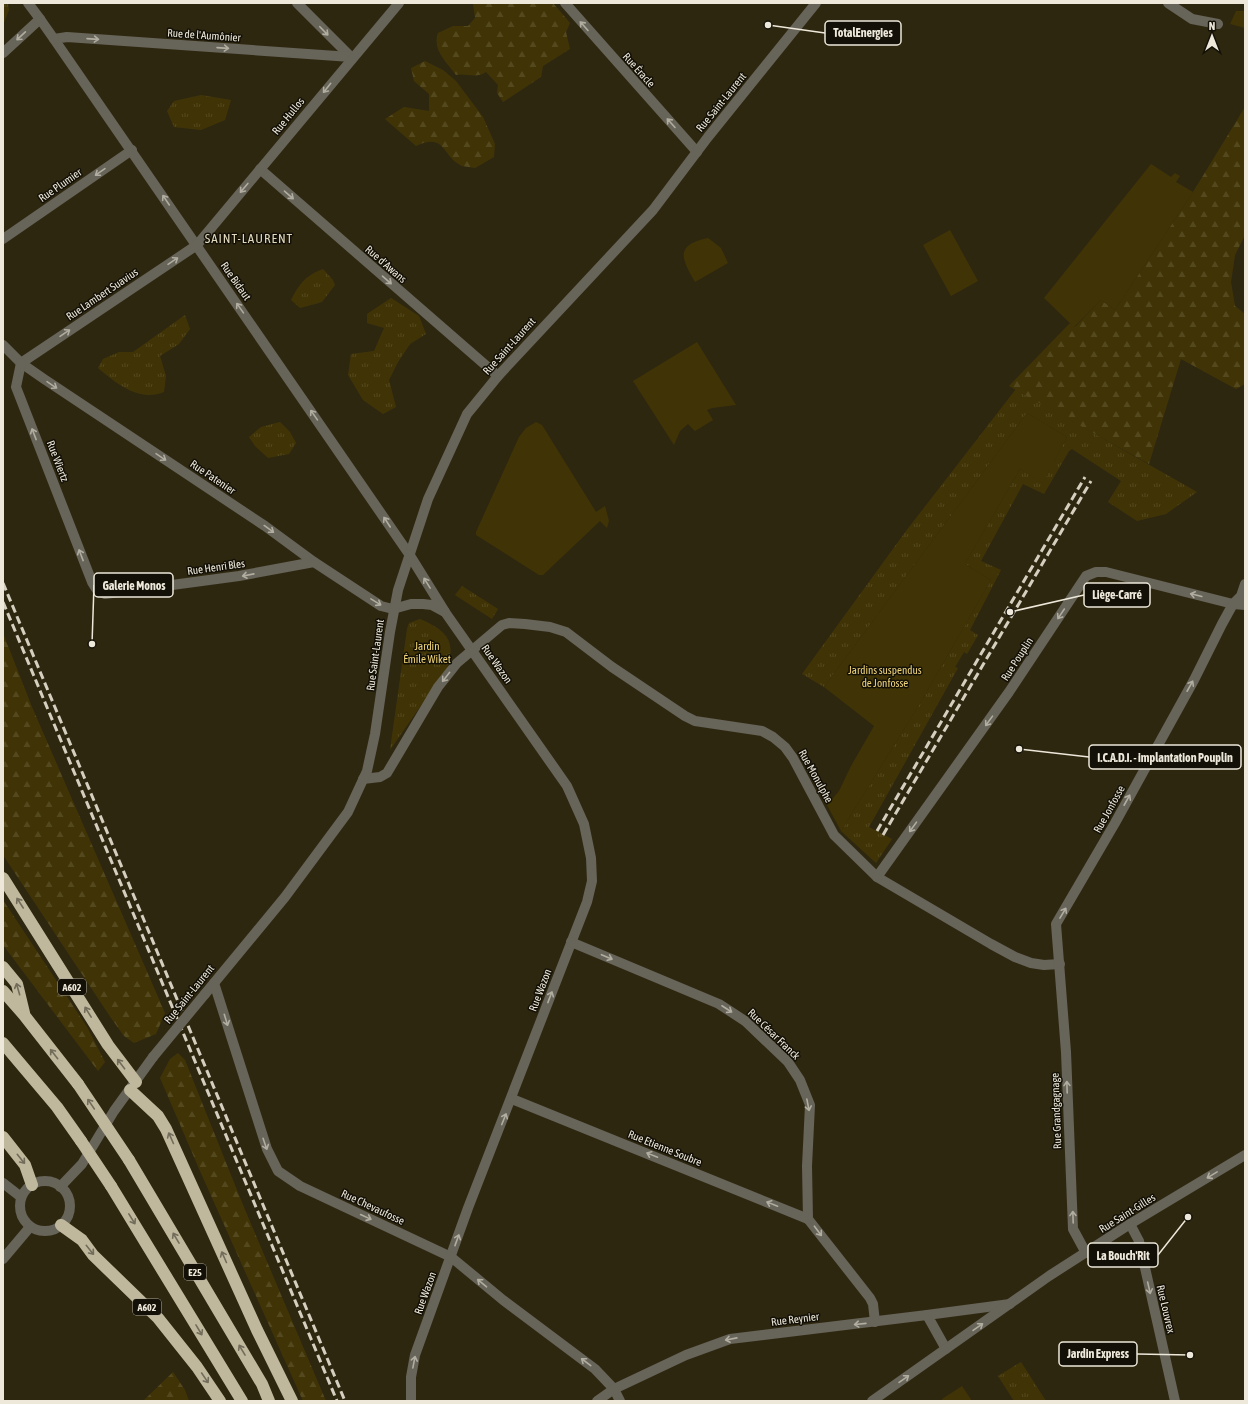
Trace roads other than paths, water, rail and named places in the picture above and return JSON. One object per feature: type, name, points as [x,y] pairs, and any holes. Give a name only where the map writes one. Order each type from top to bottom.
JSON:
[{"type":"highway","name":"A602","points":[[3,878],[133,1086],[166,1128],[257,1330],[292,1401]]},
{"type":"highway","points":[[3,967],[17,984],[24,1015]]},
{"type":"highway","name":"E25","points":[[3,991],[24,1015],[78,1084],[129,1160],[262,1384],[270,1401]]},
{"type":"highway","name":"E25","points":[[3,1043],[57,1107],[111,1186],[242,1401]]},
{"type":"highway","points":[[3,1137],[26,1165],[32,1185]]},
{"type":"highway","name":"A602","points":[[61,1225],[82,1240],[93,1255],[158,1318],[197,1367],[220,1401]]},
{"type":"highway","points":[[262,1384],[279,1401]]},
{"type":"street","name":"Rue Bidaut","points":[[28,3],[132,150],[409,554]]},
{"type":"street","points":[[297,3],[351,57]]},
{"type":"street","name":"Rue Hullos","points":[[196,245],[351,57],[398,3]]},
{"type":"street","name":"Rue Éracle","points":[[565,3],[697,152]]},
{"type":"street","name":"Rue Saint-Laurent","points":[[60,1187],[82,1164],[153,1057],[285,896],[348,812],[367,771],[376,734],[393,609],[409,554],[428,499],[467,414],[498,376],[653,210],[697,152],[816,3]]},
{"type":"street","points":[[1168,3],[1192,19],[1218,24]]},
{"type":"street","points":[[3,53],[40,19]]},
{"type":"street","name":"Rue de l'Aumônier","points":[[54,39],[67,37],[351,57]]},
{"type":"street","name":"Rue Plumier","points":[[3,239],[132,150]]},
{"type":"street","name":"Rue d'Awans","points":[[260,169],[498,376]]},
{"type":"street","name":"Rue Lambert Suavius","points":[[20,362],[196,245]]},
{"type":"street","points":[[3,345],[20,362]]},
{"type":"street","name":"Rue Patenier","points":[[20,362],[264,526],[314,562],[381,606],[393,609]]},
{"type":"street","name":"Rue Wiertz","points":[[20,362],[16,387],[92,582],[97,590]]},
{"type":"street","name":"Rue Wazon","points":[[409,554],[445,612],[567,786],[584,824],[591,858],[592,881],[587,902],[415,1355],[411,1377],[411,1401]]},
{"type":"street","name":"Rue Henri Bles","points":[[97,590],[105,594],[239,576],[314,562]]},
{"type":"street","name":"Rue Pouplin","points":[[877,877],[1009,692],[1086,576],[1096,572],[1106,572],[1233,604],[1245,605]]},
{"type":"street","name":"Rue Jonfosse","points":[[1060,964],[1056,924],[1095,858],[1233,604],[1241,596],[1245,584]]},
{"type":"street","points":[[393,609],[411,604],[422,604],[432,605],[445,612]]},
{"type":"street","name":"Rue Monulphe","points":[[472,649],[502,625],[509,623],[550,627],[566,632],[612,667],[695,721],[762,731],[773,737],[785,747],[793,758],[834,835],[877,877],[1015,957],[1031,963],[1044,965],[1060,964]]},
{"type":"street","points":[[363,779],[380,777],[387,773],[438,687],[457,663],[472,649]]},
{"type":"street","name":"Rue César Franck","points":[[571,942],[719,1004],[745,1020],[788,1062],[800,1080],[810,1105],[807,1166],[808,1218]]},
{"type":"street","name":"Rue Grandgagnage","points":[[1060,964],[1066,1052],[1073,1229],[1086,1253]]},
{"type":"street","name":"Rue Chevaufosse","points":[[214,983],[266,1149],[278,1171],[300,1186],[451,1257],[503,1300],[595,1369],[614,1389],[620,1401]]},
{"type":"street","name":"Rue Etienne Soubre","points":[[512,1099],[808,1218]]},
{"type":"street","name":"Rue Saint-Gilles","points":[[872,1401],[1049,1276],[1130,1224],[1245,1155]]},
{"type":"street","points":[[46,1181],[60,1187],[68,1198],[70,1206],[69,1213],[61,1225],[52,1230],[44,1231],[30,1226],[26,1222],[20,1210],[21,1197],[32,1185],[46,1181]]},
{"type":"street","points":[[3,1183],[21,1197]]},
{"type":"street","points":[[808,1218],[870,1298],[873,1304],[875,1322]]},
{"type":"street","name":"Rue Louvrex","points":[[1130,1224],[1139,1241],[1175,1401]]},
{"type":"street","points":[[3,1259],[30,1226]]},
{"type":"street","name":"Rue Reynier","points":[[597,1401],[614,1389],[686,1355],[730,1339],[1010,1304]]},
{"type":"street","points":[[927,1315],[946,1349]]},
{"type":"railway","points":[[877,831],[1085,477]]},
{"type":"railway","points":[[883,835],[1091,481]]},
{"type":"railway","points":[[3,583],[345,1401]]},
{"type":"railway","points":[[3,602],[337,1401]]},
{"type":"place","name":"TotalEnergies","points":[[768,25]]},
{"type":"place","name":"Liège-Carré","points":[[1010,612]]},
{"type":"place","name":"Galerie Monos","points":[[92,644]]},
{"type":"place","name":"I.C.A.D.I. - implantation Pouplin","points":[[1019,749]]},
{"type":"place","name":"La Bouch'Rit","points":[[1188,1217]]},
{"type":"place","name":"Jardin Express","points":[[1190,1355]]},
{"type":"district","name":"SAINT-LAURENT","points":[[249,238]]},
{"type":"park label","name":"Jardin Émile Wiket","points":[[427,652]]},
{"type":"park label","name":"Jardins suspendus de Jonfosse","points":[[885,676]]}]
